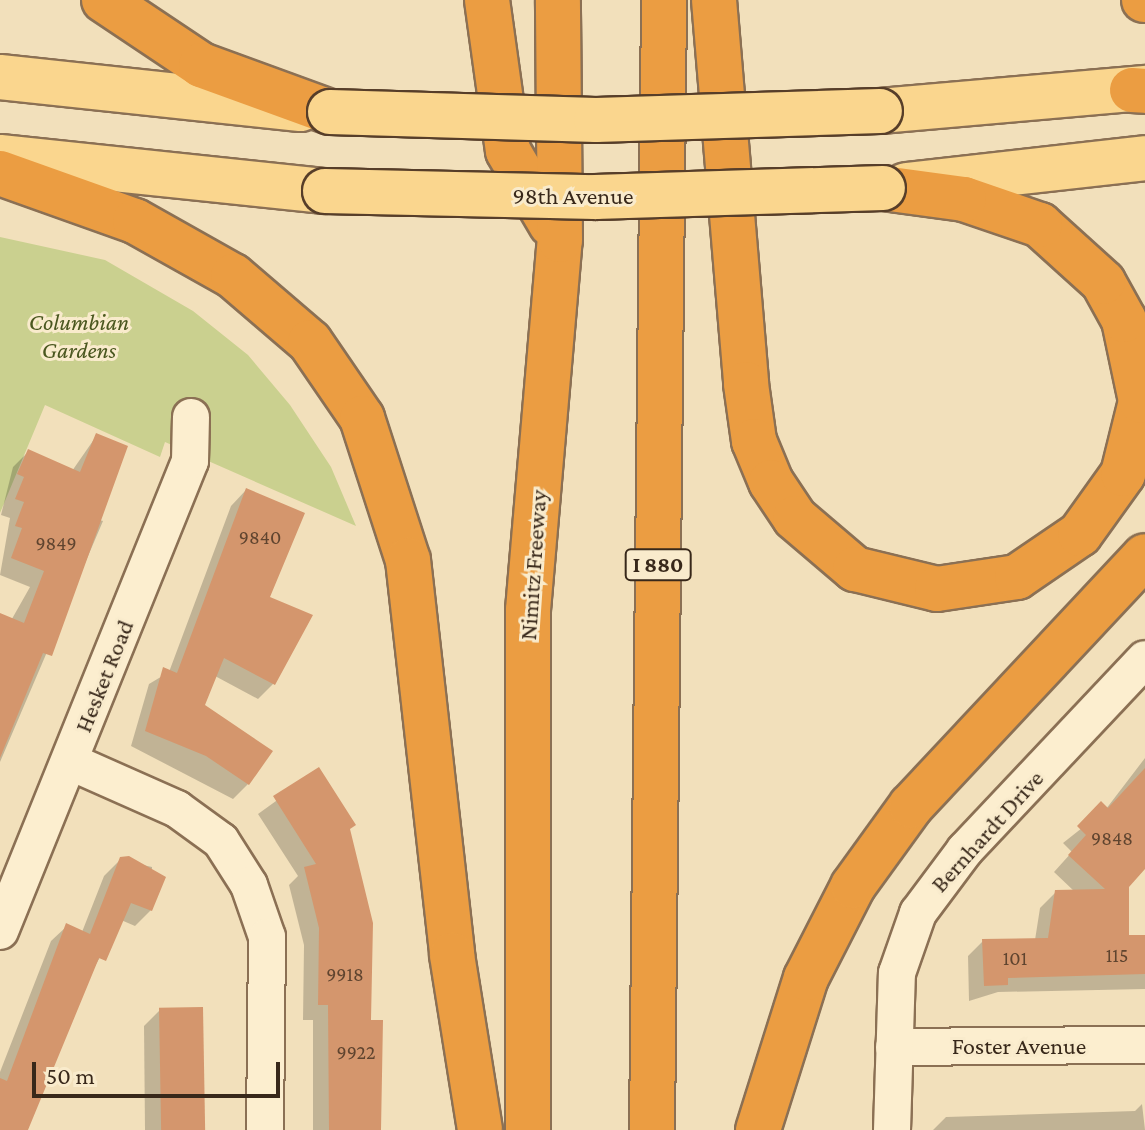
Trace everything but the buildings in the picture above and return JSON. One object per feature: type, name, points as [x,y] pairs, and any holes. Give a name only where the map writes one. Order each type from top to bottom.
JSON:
[{"type":"highway","points":[[104,0],[201,65],[330,112]]},
{"type":"highway","points":[[487,0],[508,151],[560,240]]},
{"type":"highway","name":"Nimitz Freeway","points":[[528,1130],[528,610],[560,240],[558,0]]},
{"type":"highway","name":"I 880","points":[[652,1130],[664,0]]},
{"type":"highway","points":[[714,0],[746,384],[754,441],[771,482],[795,518],[855,569],[937,589],[1017,577],[1080,534],[1123,474],[1141,401],[1124,320],[1085,260],[1040,225],[964,199],[883,188]]},
{"type":"highway","points":[[3,160],[135,221],[233,276],[310,342],[362,418],[408,560],[454,970],[480,1130]]},
{"type":"highway","points":[[758,1130],[806,978],[853,886],[911,806],[1145,556]]},
{"type":"main road","points":[[0,77],[330,112],[596,120],[880,111],[1141,90]]},
{"type":"main road","name":"98th Avenue","points":[[3,160],[325,191],[595,197],[883,188],[1145,158]]},
{"type":"street","name":"Hesket Road","points":[[0,931],[71,762],[190,461],[191,417]]},
{"type":"street","name":"Bernhardt Drive","points":[[892,1130],[897,973],[918,913],[965,850],[1145,659]]},
{"type":"street","points":[[71,762],[177,809],[221,841],[249,885],[267,937],[265,1130]]},
{"type":"street","name":"Foster Avenue","points":[[894,1047],[1145,1045]]},
{"type":"green space","name":"Columbian Gardens","points":[[0,237],[105,260],[193,311],[248,355],[290,405],[331,467],[356,526],[165,442],[160,457],[45,405],[0,513]]}]
